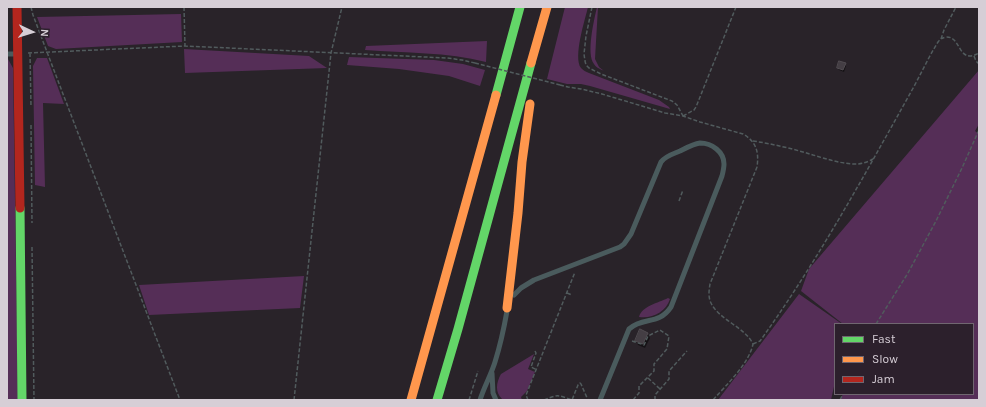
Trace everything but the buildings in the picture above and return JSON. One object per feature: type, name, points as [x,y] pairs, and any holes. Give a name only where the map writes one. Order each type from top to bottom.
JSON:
[{"type":"main road","points":[[17,7],[22,400]]},
{"type":"main road","points":[[411,400],[520,7]]},
{"type":"main road","points":[[507,308],[518,213],[522,162],[547,7]]},
{"type":"main road","points":[[437,400],[544,21]]},
{"type":"lane","points":[[7,54],[18,54]]},
{"type":"lane","points":[[480,400],[492,370],[507,308],[512,297],[521,288],[534,280],[620,247],[624,244],[635,227],[663,159],[698,144],[711,145],[719,151],[724,160],[724,169],[671,307],[663,316],[640,322],[629,329],[600,400]]},
{"type":"lane","points":[[492,370],[492,387],[496,400]]},
{"type":"path","points":[[31,7],[180,400]]},
{"type":"path","points":[[184,7],[185,46]]},
{"type":"path","points":[[294,400],[331,53],[342,7]]},
{"type":"path","points":[[592,7],[584,54],[586,65],[601,74],[672,101],[677,104],[683,116]]},
{"type":"path","points":[[683,116],[694,110],[696,107],[736,7]]},
{"type":"path","points":[[753,344],[760,341],[809,269],[917,82],[936,44],[941,39],[956,7]]},
{"type":"path","points":[[941,39],[951,38],[955,41],[962,52],[968,56],[979,53]]},
{"type":"path","points":[[18,54],[185,46],[447,58],[475,63],[581,89],[665,113],[683,116],[743,134],[752,140],[848,164],[864,163],[873,159]]},
{"type":"path","points":[[30,53],[31,112]]},
{"type":"path","points":[[974,55],[979,64]]},
{"type":"path","points":[[31,119],[32,227]]},
{"type":"path","points":[[877,323],[908,273],[936,221],[979,131]]},
{"type":"path","points":[[713,400],[750,355],[753,344],[751,339],[717,311],[710,302],[709,294],[710,284],[758,160],[757,151],[752,140]]},
{"type":"path","points":[[679,201],[683,190]]},
{"type":"path","points":[[32,242],[34,400]]},
{"type":"path","points":[[528,400],[526,395],[579,262]]},
{"type":"path","points":[[567,293],[572,295]]},
{"type":"path","points":[[625,338],[644,345],[648,336],[660,330],[669,336],[667,349],[654,364],[654,371],[639,386],[639,393],[633,400]]},
{"type":"path","points":[[535,351],[536,353],[531,367],[537,370]]},
{"type":"path","points":[[655,400],[655,395],[669,379],[669,371],[687,351]]},
{"type":"path","points":[[469,400],[478,371]]},
{"type":"path","points":[[647,378],[660,389]]},
{"type":"path","points":[[544,400],[556,395],[572,400],[579,383],[581,384],[588,400]]},
{"type":"shaded area","points":[[565,7],[588,7],[579,47],[578,56],[581,68],[588,73],[659,100],[670,109],[590,86],[581,84],[567,84],[547,79]]},
{"type":"shaded area","points":[[597,7],[595,59],[599,67],[604,71],[595,65],[591,53],[591,37]]},
{"type":"shaded area","points":[[181,14],[182,42],[56,49],[48,46],[37,17]]},
{"type":"shaded area","points":[[487,41],[486,62],[456,56],[426,53],[365,50],[366,46]]},
{"type":"shaded area","points":[[184,49],[309,56],[327,68],[185,73]]},
{"type":"shaded area","points":[[349,57],[434,60],[463,64],[485,70],[480,86],[449,76],[399,69],[347,65]]},
{"type":"shaded area","points":[[37,58],[47,58],[64,104],[43,103],[45,187],[35,185],[33,66]]},
{"type":"shaded area","points":[[7,59],[13,68],[18,400],[7,400]]},
{"type":"shaded area","points":[[979,70],[979,124],[975,131],[979,134],[979,400],[840,400],[842,395],[974,395],[974,323],[842,323],[801,291],[809,269]]},
{"type":"shaded area","points":[[304,276],[300,308],[149,315],[139,285]]},
{"type":"shaded area","points":[[799,294],[841,323],[834,323],[834,386],[831,400],[718,400]]},
{"type":"shaded area","points":[[668,298],[670,299],[668,304],[658,314],[649,317],[639,317],[643,310],[647,307]]},
{"type":"shaded area","points":[[534,354],[528,369],[535,372],[527,391],[521,397],[522,400],[502,399],[497,390],[498,381],[501,374]]},
{"type":"traffic: fast","points":[[496,95],[520,7]]},
{"type":"traffic: fast","points":[[437,400],[531,63]]},
{"type":"traffic: fast","points":[[20,208],[22,400]]},
{"type":"traffic: slow","points":[[531,63],[547,7]]},
{"type":"traffic: slow","points":[[411,400],[496,95]]},
{"type":"traffic: slow","points":[[507,308],[518,213],[522,162],[530,104]]},
{"type":"traffic: jam","points":[[17,7],[20,208]]}]
